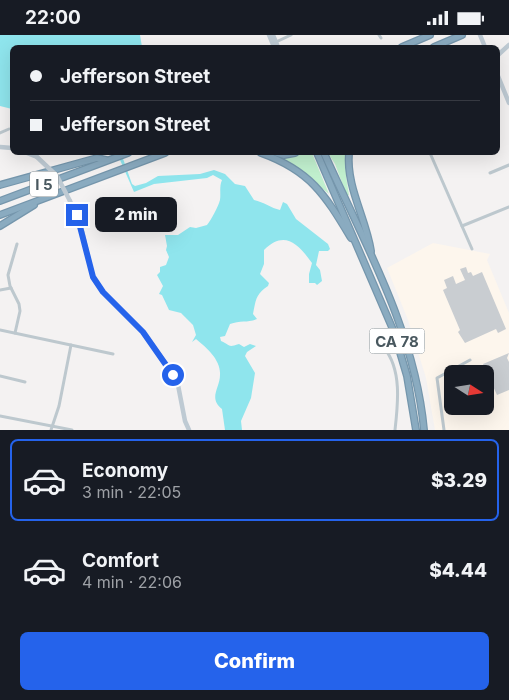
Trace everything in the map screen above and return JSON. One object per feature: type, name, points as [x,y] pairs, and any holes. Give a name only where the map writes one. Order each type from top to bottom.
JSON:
[{"type":"highway","points":[[405,45],[420,35]]},
{"type":"highway","points":[[407,45],[430,35]]},
{"type":"highway","points":[[439,45],[462,35]]},
{"type":"highway","name":"I 5","points":[[0,201],[122,155]]},
{"type":"highway","name":"I 5","points":[[0,215],[118,169],[160,155]]},
{"type":"highway","points":[[266,155],[293,167],[320,189],[339,215],[363,257]]},
{"type":"highway","name":"CA 78","points":[[319,155],[388,316],[411,393],[416,430]]},
{"type":"highway","name":"CA 78","points":[[325,155],[394,307],[411,359],[424,430]]},
{"type":"highway","points":[[349,155],[348,164],[353,188],[373,258]]},
{"type":"highway","points":[[0,185],[97,158],[106,160]]},
{"type":"highway","points":[[0,226],[46,198]]},
{"type":"main road","points":[[271,35],[277,45]]},
{"type":"main road","points":[[500,81],[509,103]]},
{"type":"main road","points":[[32,155],[37,157],[57,176],[70,201],[82,231],[93,277],[103,292],[143,332],[169,367],[178,385],[183,415],[189,430]]},
{"type":"street","points":[[276,41],[291,35]]},
{"type":"street","points":[[0,133],[10,129]]},
{"type":"street","points":[[431,155],[472,249]]},
{"type":"street","points":[[490,173],[509,165]]},
{"type":"street","points":[[462,226],[509,207]]},
{"type":"street","points":[[15,333],[20,311],[8,275],[17,244]]},
{"type":"street","points":[[0,291],[11,288]]},
{"type":"street","points":[[0,329],[114,354]]},
{"type":"street","points":[[51,428],[59,406],[72,345]]},
{"type":"street","points":[[384,348],[391,357],[394,367],[397,400],[395,430]]},
{"type":"street","points":[[444,430],[437,378],[470,361]]},
{"type":"street","points":[[0,376],[24,381]]},
{"type":"street","points":[[0,416],[51,428],[72,429]]},
{"type":"shaded area","points":[[433,243],[490,254],[487,260],[509,313],[509,430],[435,430],[426,378],[408,320],[387,268]]},
{"type":"green space","points":[[273,155],[313,155],[329,194],[291,163]]},
{"type":"green space","points":[[329,155],[346,155],[346,176],[349,195],[347,196],[335,164]]},
{"type":"water","points":[[0,35],[140,35],[142,45],[10,45],[10,108],[0,106]]},
{"type":"water","points":[[118,155],[122,155],[132,184],[135,186],[146,183],[158,176],[200,174],[214,170],[225,174],[235,184],[245,186],[254,200],[280,210],[283,202],[287,204],[296,219],[328,244],[330,249],[328,251],[319,251],[316,265],[320,270],[322,281],[317,285],[309,283],[312,263],[297,245],[285,240],[272,244],[264,250],[264,264],[260,274],[269,283],[259,294],[256,301],[253,314],[257,319],[230,324],[225,336],[220,337],[221,341],[231,346],[239,344],[244,347],[250,344],[256,346],[247,352],[245,356],[255,373],[251,398],[241,421],[242,430],[225,430],[222,409],[215,397],[220,380],[220,370],[216,359],[196,339],[192,342],[196,335],[193,325],[181,313],[169,310],[162,295],[159,294],[163,286],[157,275],[160,272],[160,267],[166,265],[169,257],[166,250],[165,235],[178,235],[190,227],[196,228],[207,225],[220,200],[222,180],[213,175],[207,178],[154,184],[134,192]]},
{"type":"building","points":[[466,267],[468,273],[471,272],[473,276],[482,272],[506,329],[498,333],[496,329],[465,343],[458,332],[460,330],[443,290],[447,288],[444,280],[453,276],[456,284],[465,280],[460,269]]},
{"type":"building","points":[[509,353],[507,358],[509,362],[509,390],[497,395],[494,388],[494,365],[483,364]]},
{"type":"route","points":[[77,215],[89,267],[99,287],[133,320],[173,375]]}]
